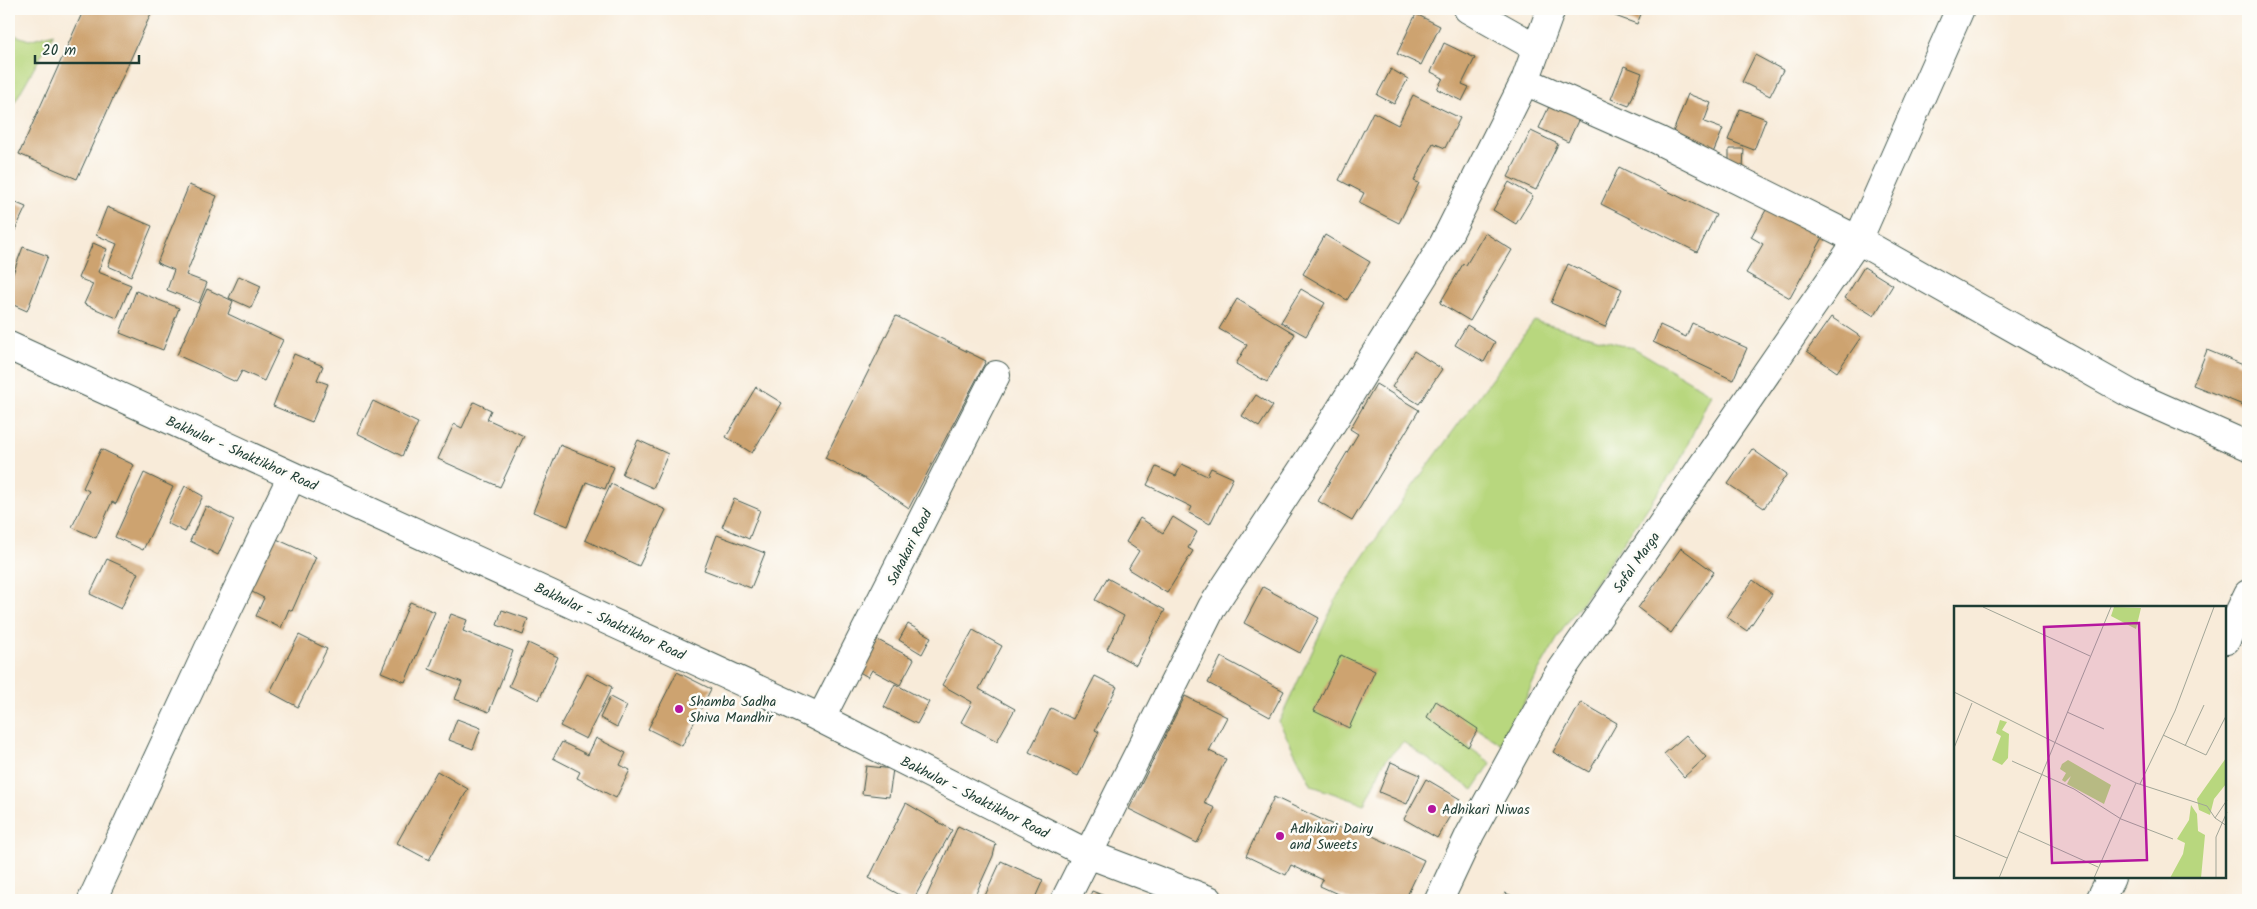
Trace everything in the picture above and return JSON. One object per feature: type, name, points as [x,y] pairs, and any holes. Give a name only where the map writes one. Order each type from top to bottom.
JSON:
[{"type":"street","points":[[1468,9],[1537,48]]},
{"type":"street","points":[[1065,900],[1212,607],[1322,438],[1443,245],[1525,81],[1551,9]]},
{"type":"street","name":"Safal Marga","points":[[1439,900],[1470,834],[1554,681],[1858,240],[1960,9]]},
{"type":"street","points":[[1525,81],[1658,140],[1858,240],[2131,394],[2248,446]]},
{"type":"street","name":"Bakhular - Shaktikhor Road","points":[[9,346],[821,718],[1088,854],[1209,900]]},
{"type":"street","name":"Sahakari Road","points":[[821,718],[996,375]]},
{"type":"street","points":[[92,900],[208,648],[292,476]]},
{"type":"street","points":[[2227,638],[2248,594]]},
{"type":"street","points":[[2100,900],[2110,879]]},
{"type":"green space","points":[[9,33],[29,40],[54,33],[9,112]]},
{"type":"green space","points":[[1534,321],[1634,348],[1711,394],[1679,463],[1563,629],[1537,674],[1504,746],[1478,729],[1427,717],[1491,763],[1473,790],[1403,742],[1384,762],[1364,804],[1312,786],[1279,722],[1338,595],[1399,505]]},
{"type":"building","points":[[84,9],[153,9],[77,179],[19,154]]},
{"type":"building","points":[[1596,9],[1643,9],[1637,24]]},
{"type":"building","points":[[1416,14],[1440,26],[1421,65],[1397,54]]},
{"type":"building","points":[[1444,43],[1475,58],[1462,84],[1469,87],[1462,101],[1437,89],[1443,78],[1431,72]]},
{"type":"building","points":[[1755,55],[1783,70],[1770,96],[1742,82]]},
{"type":"building","points":[[1624,66],[1642,73],[1629,106],[1611,99]]},
{"type":"building","points":[[1391,69],[1408,79],[1394,104],[1377,95]]},
{"type":"building","points":[[1688,94],[1711,103],[1704,122],[1723,129],[1713,153],[1671,137]]},
{"type":"building","points":[[1413,95],[1460,118],[1445,148],[1433,143],[1414,181],[1419,183],[1399,223],[1359,203],[1364,193],[1339,180],[1373,112],[1398,125]]},
{"type":"building","points":[[1554,96],[1583,110],[1568,142],[1539,128]]},
{"type":"building","points":[[1740,109],[1766,119],[1754,150],[1728,140]]},
{"type":"building","points":[[1531,131],[1558,144],[1536,190],[1508,177]]},
{"type":"building","points":[[1729,149],[1744,149],[1743,169],[1729,169]]},
{"type":"building","points":[[1619,167],[1716,215],[1697,252],[1601,204]]},
{"type":"building","points":[[1509,182],[1533,196],[1516,224],[1493,210]]},
{"type":"building","points":[[189,185],[217,196],[186,275],[207,283],[199,303],[167,290],[174,270],[157,263]]},
{"type":"building","points":[[9,200],[26,207],[9,243]]},
{"type":"building","points":[[1771,201],[1826,232],[1790,298],[1746,273],[1763,244],[1751,237]]},
{"type":"building","points":[[107,207],[152,226],[131,276],[108,266],[117,244],[96,235]]},
{"type":"building","points":[[1485,233],[1512,250],[1470,321],[1440,303],[1463,264],[1466,265]]},
{"type":"building","points":[[1325,235],[1370,262],[1347,300],[1303,274]]},
{"type":"building","points":[[93,243],[107,249],[98,272],[131,285],[117,318],[84,304],[93,284],[78,278]]},
{"type":"building","points":[[23,247],[48,256],[27,311],[9,303],[9,284]]},
{"type":"building","points":[[1568,264],[1622,289],[1605,327],[1551,303]]},
{"type":"building","points":[[1864,267],[1893,285],[1874,316],[1845,298]]},
{"type":"building","points":[[239,276],[261,286],[251,308],[229,298]]},
{"type":"building","points":[[207,289],[233,301],[228,314],[283,340],[264,381],[242,371],[236,382],[177,355]]},
{"type":"building","points":[[1301,289],[1325,303],[1306,336],[1281,322]]},
{"type":"building","points":[[136,291],[179,308],[163,350],[120,333]]},
{"type":"building","points":[[1237,299],[1295,334],[1267,382],[1236,364],[1247,345],[1219,329]]},
{"type":"building","points":[[896,316],[986,361],[909,508],[866,479],[825,458]]},
{"type":"building","points":[[1831,317],[1861,337],[1837,372],[1807,351]]},
{"type":"building","points":[[1692,323],[1747,348],[1733,380],[1653,342],[1660,325],[1686,337]]},
{"type":"building","points":[[1467,325],[1495,342],[1484,362],[1455,345]]},
{"type":"building","points":[[2207,350],[2248,367],[2248,407],[2193,385]]},
{"type":"building","points":[[1414,351],[1442,369],[1419,404],[1392,387]]},
{"type":"building","points":[[294,354],[323,366],[317,380],[328,384],[312,422],[273,406]]},
{"type":"building","points":[[1376,384],[1419,410],[1352,521],[1318,501],[1358,434],[1350,429]]},
{"type":"building","points":[[756,387],[782,403],[752,453],[726,437]]},
{"type":"building","points":[[1256,395],[1273,406],[1259,427],[1242,416]]},
{"type":"building","points":[[373,401],[418,423],[402,456],[357,433]]},
{"type":"building","points":[[474,402],[491,410],[487,419],[524,436],[500,487],[438,459],[454,424],[462,428]]},
{"type":"building","points":[[638,440],[668,454],[653,488],[622,474]]},
{"type":"building","points":[[560,445],[614,467],[605,489],[586,482],[568,526],[533,512]]},
{"type":"building","points":[[101,449],[134,465],[116,504],[112,502],[96,538],[72,527],[89,491],[83,488]]},
{"type":"building","points":[[1752,449],[1787,474],[1764,508],[1728,484]]},
{"type":"building","points":[[1182,464],[1207,476],[1211,468],[1233,478],[1210,524],[1189,513],[1192,507],[1147,485],[1156,467],[1176,476]]},
{"type":"building","points":[[144,473],[173,487],[143,550],[115,537]]},
{"type":"building","points":[[611,484],[666,510],[639,566],[585,540]]},
{"type":"building","points":[[185,486],[203,496],[185,532],[167,523]]},
{"type":"building","points":[[734,499],[760,510],[749,539],[722,527]]},
{"type":"building","points":[[206,506],[234,520],[218,555],[190,541]]},
{"type":"building","points":[[1173,517],[1197,532],[1188,548],[1193,551],[1167,593],[1128,569],[1139,551],[1126,542],[1140,518],[1163,533]]},
{"type":"building","points":[[717,535],[765,553],[751,588],[704,570]]},
{"type":"building","points":[[272,537],[316,557],[292,611],[289,609],[281,628],[256,616],[264,598],[248,590]]},
{"type":"building","points":[[1681,548],[1714,572],[1671,633],[1638,608]]},
{"type":"building","points":[[107,559],[138,573],[121,609],[90,594]]},
{"type":"building","points":[[1107,578],[1165,610],[1136,665],[1107,649],[1124,616],[1095,600]]},
{"type":"building","points":[[1753,580],[1772,594],[1747,631],[1727,617]]},
{"type":"building","points":[[1263,587],[1319,618],[1300,653],[1244,623]]},
{"type":"building","points":[[410,602],[435,612],[405,682],[381,672]]},
{"type":"building","points":[[502,610],[528,619],[523,635],[497,625]]},
{"type":"building","points":[[451,614],[467,620],[463,631],[513,651],[489,712],[455,699],[462,682],[429,669]]},
{"type":"building","points":[[908,624],[931,637],[922,654],[899,640]]},
{"type":"building","points":[[973,630],[1002,646],[979,689],[1015,709],[997,741],[961,722],[972,702],[942,685]]},
{"type":"building","points":[[299,635],[327,649],[298,707],[270,692]]},
{"type":"building","points":[[874,638],[914,659],[900,685],[872,670],[868,677],[856,670]]},
{"type":"building","points":[[528,643],[558,657],[539,700],[509,686]]},
{"type":"building","points":[[1341,655],[1375,671],[1349,728],[1314,711]]},
{"type":"building","points":[[1221,657],[1284,691],[1270,717],[1208,683]]},
{"type":"building","name":"Shamba Sadha Shiva Mandhir","points":[[677,672],[711,689],[682,746],[648,729]]},
{"type":"building","points":[[587,674],[612,687],[586,739],[560,726]]},
{"type":"building","points":[[1095,676],[1117,687],[1095,730],[1099,732],[1078,776],[1029,752],[1051,708],[1073,719]]},
{"type":"building","points":[[895,684],[929,702],[917,724],[884,707]]},
{"type":"building","points":[[1185,696],[1227,717],[1209,751],[1226,759],[1204,803],[1215,808],[1197,843],[1129,809]]},
{"type":"building","points":[[610,697],[627,706],[617,727],[600,718]]},
{"type":"building","points":[[1436,701],[1478,729],[1468,747],[1427,717]]},
{"type":"building","points":[[1581,702],[1617,723],[1589,772],[1553,752]]},
{"type":"building","points":[[457,719],[481,728],[473,749],[449,740]]},
{"type":"building","points":[[1686,735],[1706,757],[1684,777],[1664,754]]},
{"type":"building","points":[[596,738],[626,753],[620,765],[630,770],[616,798],[577,778],[580,772],[553,758],[562,742],[588,755]]},
{"type":"building","points":[[1391,762],[1420,775],[1407,804],[1379,792]]},
{"type":"building","points":[[866,766],[893,769],[889,797],[862,794]]},
{"type":"building","points":[[437,771],[468,789],[429,860],[397,843]]},
{"type":"building","name":"Adhikari Niwas","points":[[1426,779],[1460,799],[1437,838],[1404,819]]},
{"type":"building","points":[[1274,797],[1346,831],[1349,825],[1424,860],[1405,900],[1351,900],[1320,886],[1323,880],[1291,865],[1286,875],[1246,856]]},
{"type":"building","points":[[906,803],[952,830],[913,900],[909,900],[869,878]]},
{"type":"building","points":[[958,826],[996,844],[993,856],[973,900],[925,900]]},
{"type":"building","points":[[1001,861],[1043,880],[1034,900],[983,900]]},
{"type":"building","points":[[1092,891],[1115,900],[1088,900]]},
{"type":"building","points":[[1505,893],[1523,900],[1502,900]]},
{"type":"place","name":"Shamba Sadha Shiva Mandhir","points":[[679,709]]},
{"type":"place","name":"Adhikari Niwas","points":[[1432,809]]},
{"type":"place","name":"Adhikari Dairy and Sweets","points":[[1280,836]]}]
